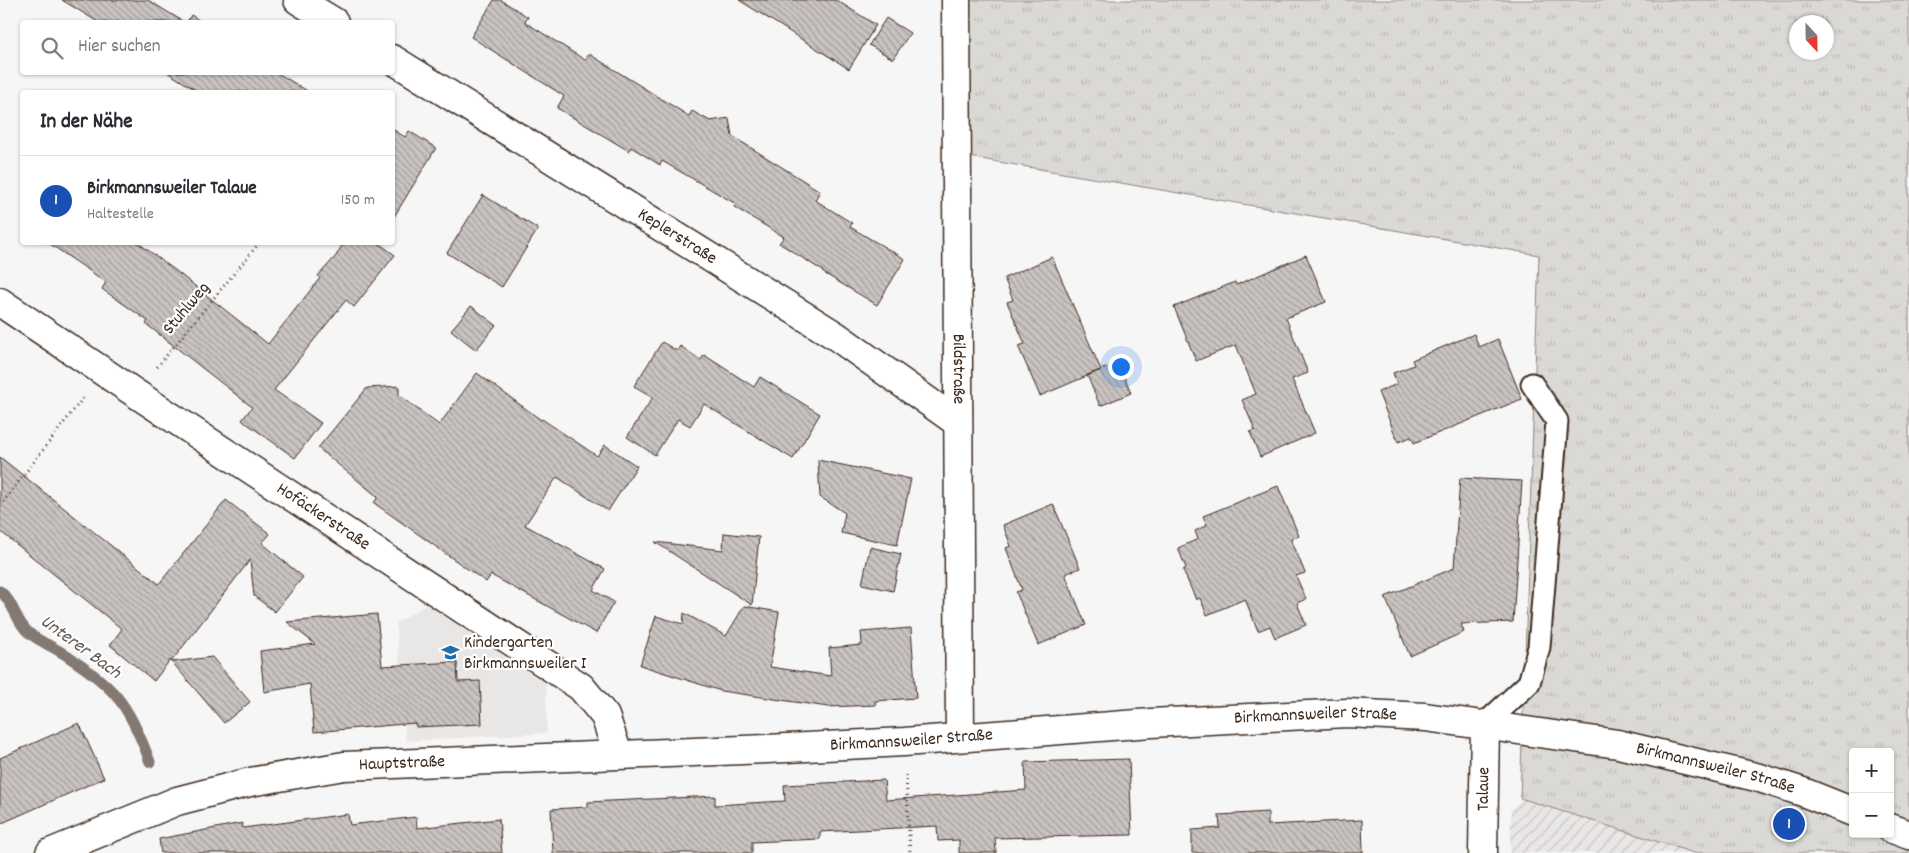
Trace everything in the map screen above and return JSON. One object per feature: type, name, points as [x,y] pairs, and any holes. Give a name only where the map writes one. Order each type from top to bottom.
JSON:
[{"type":"street","points":[[298,0],[331,20]]},
{"type":"street","name":"Bildstraße","points":[[956,0],[960,737]]},
{"type":"street","name":"Keplerstraße","points":[[395,62],[836,336],[957,422]]},
{"type":"street","name":"Hofäckerstraße","points":[[0,302],[581,687],[605,716],[618,754]]},
{"type":"street","name":"Birkmannsweiler Straße","points":[[767,749],[904,742],[1151,723],[1347,713],[1425,717],[1618,744],[1760,778],[1803,792],[1849,810]]},
{"type":"street","name":"Talaue","points":[[1483,853],[1484,724]]},
{"type":"street","name":"Hauptstraße","points":[[50,853],[177,801],[260,780],[344,766],[767,749]]},
{"type":"street","points":[[1894,829],[1909,835]]},
{"type":"lane","points":[[1484,724],[1529,683],[1539,647],[1557,421],[1532,384]]},
{"type":"path","name":"Stuhlweg","points":[[135,393],[258,245]]},
{"type":"path","points":[[0,506],[104,372]]},
{"type":"path","points":[[904,742],[910,853]]},
{"type":"shaded area","name":"Kindergarten Birkmannsweiler I","points":[[427,604],[546,684],[547,733],[406,741],[396,623]]},
{"type":"shaded area","points":[[1537,784],[1767,853],[1510,853],[1511,810]]},
{"type":"green space","points":[[951,0],[1909,0],[1909,853],[1694,853],[1520,798],[1539,255],[952,154]]},
{"type":"building","points":[[62,0],[148,0],[181,20],[95,20]]},
{"type":"building","points":[[494,0],[501,0],[528,17],[525,22],[585,60],[589,54],[689,116],[692,111],[710,121],[729,118],[732,136],[820,191],[815,200],[852,223],[850,227],[905,259],[877,305],[822,272],[779,243],[784,237],[734,207],[736,204],[662,161],[660,165],[631,147],[629,151],[557,108],[564,96],[471,37]]},
{"type":"building","points":[[739,0],[836,0],[876,25],[849,69]]},
{"type":"building","points":[[191,15],[199,20],[188,20]]},
{"type":"building","points":[[886,18],[910,33],[893,59],[869,45]]},
{"type":"building","points":[[172,75],[281,75],[306,90],[196,90]]},
{"type":"building","points":[[395,131],[405,137],[409,131],[436,148],[395,215]]},
{"type":"building","points":[[483,195],[538,229],[502,287],[447,253]]},
{"type":"building","points":[[51,245],[141,245],[268,344],[320,278],[318,276],[336,256],[342,245],[381,245],[395,255],[354,307],[346,300],[274,390],[321,423],[295,458],[242,420],[252,407],[146,324],[148,321],[102,289],[106,282]]},
{"type":"building","points":[[1306,255],[1326,302],[1286,318],[1308,373],[1292,379],[1315,433],[1260,457],[1250,432],[1255,430],[1242,400],[1256,394],[1236,345],[1196,361],[1174,307],[1235,282],[1236,285]]},
{"type":"building","points":[[1052,257],[1101,370],[1040,396],[1018,346],[1025,344],[1007,302],[1013,300],[1004,278]]},
{"type":"building","points":[[471,306],[496,325],[476,350],[451,330]]},
{"type":"building","points":[[1474,334],[1479,347],[1498,339],[1522,399],[1414,443],[1411,437],[1398,442],[1378,392],[1397,384],[1393,373],[1414,365],[1412,360]]},
{"type":"building","points":[[662,342],[677,351],[680,346],[701,360],[704,355],[754,387],[760,377],[820,414],[793,459],[704,404],[690,426],[678,419],[655,455],[627,437],[653,397],[634,386]]},
{"type":"building","points":[[1119,363],[1131,393],[1100,406],[1087,375]]},
{"type":"building","points":[[477,373],[541,420],[597,456],[605,445],[637,466],[608,511],[557,477],[525,525],[605,569],[593,590],[614,602],[596,633],[491,575],[486,582],[374,503],[378,497],[318,448],[367,388],[399,386],[399,395],[439,425]]},
{"type":"building","points":[[0,457],[159,584],[226,500],[270,534],[262,543],[303,577],[275,612],[254,596],[250,560],[171,662],[170,660],[154,681],[110,645],[122,629],[0,531]]},
{"type":"building","points":[[818,460],[911,479],[897,545],[841,533],[845,513],[820,497]]},
{"type":"building","points":[[1460,478],[1522,481],[1513,622],[1461,624],[1464,632],[1410,656],[1385,597],[1454,568]]},
{"type":"building","points":[[1278,486],[1299,536],[1291,539],[1305,573],[1296,576],[1306,599],[1297,603],[1306,625],[1275,638],[1270,626],[1258,631],[1245,599],[1207,615],[1200,598],[1196,600],[1183,570],[1186,568],[1178,548],[1198,539],[1195,531],[1207,525],[1203,516]]},
{"type":"building","points":[[1053,504],[1080,568],[1065,574],[1086,625],[1038,645],[1016,592],[1022,590],[1006,548],[1011,546],[1003,525]]},
{"type":"building","points":[[724,533],[759,537],[752,605],[655,542],[723,550]]},
{"type":"building","points":[[870,547],[901,554],[893,591],[862,584]]},
{"type":"building","points":[[744,606],[779,612],[770,667],[831,676],[829,648],[862,645],[861,632],[911,628],[916,698],[875,701],[876,705],[828,707],[721,691],[640,665],[656,616],[683,624],[684,613],[726,636]]},
{"type":"building","points":[[377,614],[382,666],[457,662],[458,682],[480,681],[482,724],[416,727],[415,723],[314,732],[310,684],[264,692],[260,651],[315,644],[287,622]]},
{"type":"building","points":[[212,657],[250,702],[224,723],[172,662]]},
{"type":"building","points":[[79,723],[104,778],[0,824],[0,758]]},
{"type":"building","points":[[1129,759],[1132,835],[995,838],[996,853],[959,853],[959,840],[938,841],[937,826],[820,832],[820,839],[752,842],[752,853],[553,853],[551,809],[588,807],[588,802],[715,796],[715,805],[785,801],[784,785],[884,780],[886,800],[1026,790],[1025,762]]},
{"type":"building","points":[[1268,812],[1268,825],[1362,820],[1363,853],[1192,853],[1192,830],[1220,828],[1219,815]]},
{"type":"building","points":[[348,814],[350,825],[416,817],[417,828],[499,819],[502,853],[161,853],[159,839],[242,823],[243,828]]},
{"type":"waterway","name":"Unterer Bach","points":[[0,591],[8,600],[20,623],[28,632],[85,668],[117,697],[132,720],[150,762]]},
{"type":"place","name":"Kindergarten Birkmannsweiler I","points":[[450,653]]},
{"type":"place","name":"Birkmannsweiler Talaue","points":[[1789,824]]}]
